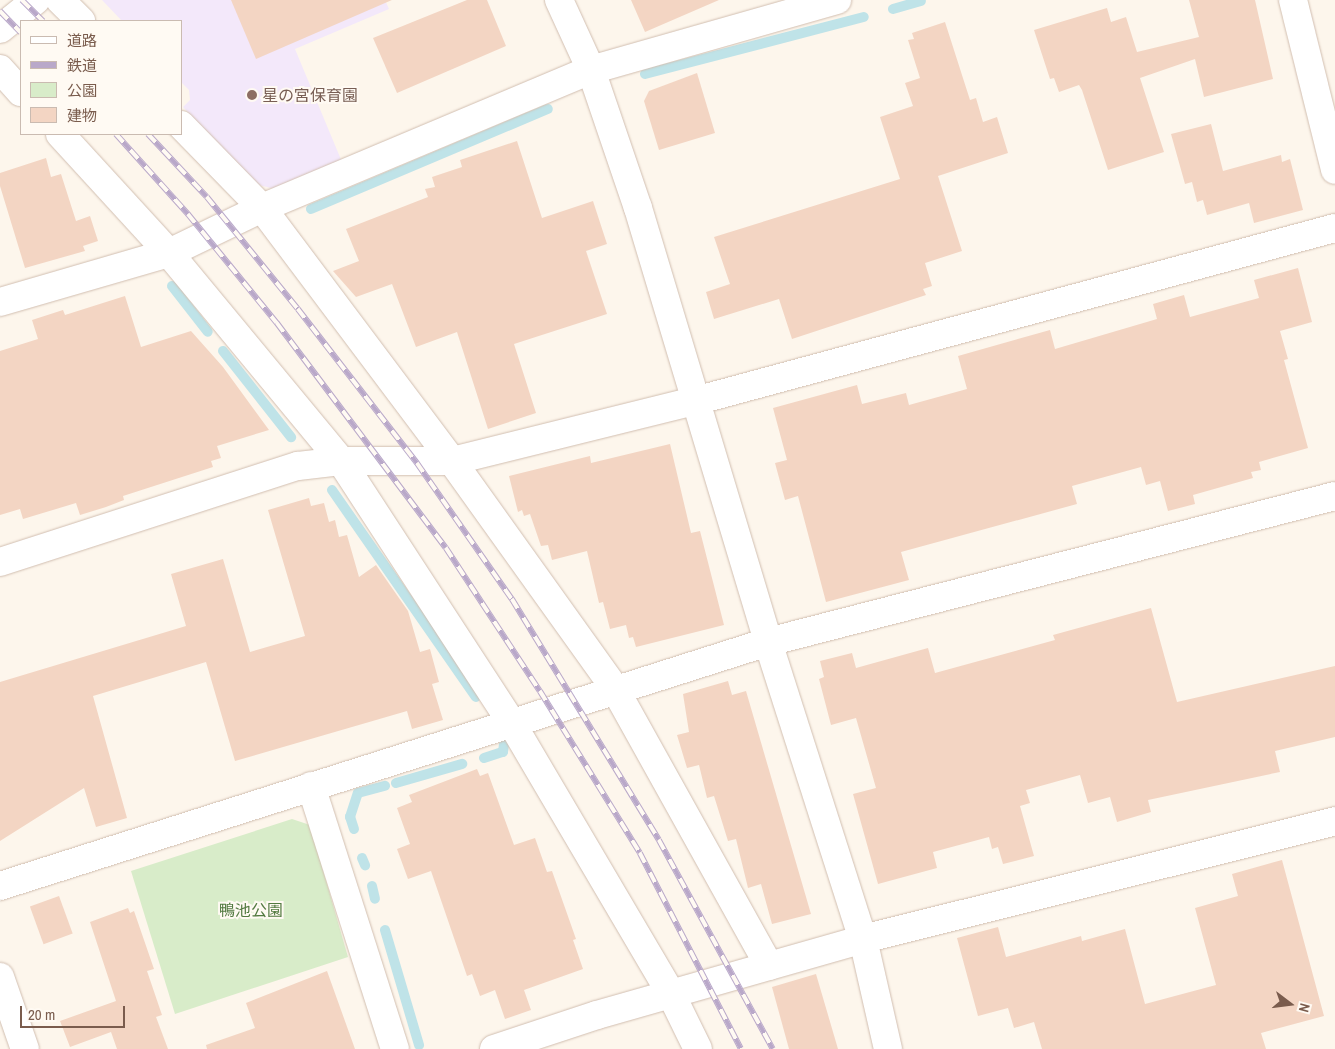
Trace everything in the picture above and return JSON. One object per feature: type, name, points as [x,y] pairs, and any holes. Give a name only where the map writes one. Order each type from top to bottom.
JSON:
[{"type":"street","points":[[0,29],[36,0]]},
{"type":"street","points":[[60,0],[80,20]]},
{"type":"street","points":[[559,0],[592,70],[638,208],[768,642],[863,939],[888,1049]]},
{"type":"street","points":[[0,302],[169,253],[262,208],[592,70],[837,0]]},
{"type":"street","points":[[1293,0],[1335,170]]},
{"type":"street","points":[[0,69],[20,91]]},
{"type":"street","points":[[182,126],[262,208],[452,461],[615,689],[769,966]]},
{"type":"street","points":[[61,135],[169,253],[342,461],[510,722],[671,994],[698,1049]]},
{"type":"street","points":[[0,562],[298,466],[342,461],[452,461],[695,401],[1335,228]]},
{"type":"street","points":[[0,886],[510,722],[768,642],[1335,496]]},
{"type":"street","points":[[311,786],[395,1049]]},
{"type":"street","points":[[494,1049],[671,994],[863,939],[1335,821]]},
{"type":"street","points":[[0,978],[25,1049]]},
{"type":"shaded area","name":"星の宮保育園","points":[[102,0],[385,0],[389,9],[295,49],[342,162],[275,189],[255,184],[183,107],[190,100],[189,90],[182,83],[182,20],[121,20]]},
{"type":"green space","name":"鴨池公園","points":[[292,819],[310,825],[348,957],[175,1014],[131,871]]},
{"type":"building","points":[[231,0],[392,0],[256,59]]},
{"type":"building","points":[[467,0],[487,0],[506,46],[397,93],[373,38]]},
{"type":"building","points":[[631,0],[719,0],[645,32]]},
{"type":"building","points":[[1189,0],[1255,0],[1273,79],[1204,97],[1195,59],[1140,78],[1164,152],[1108,170],[1082,90],[1079,85],[1059,92],[1054,78],[1050,79],[1034,30],[1107,8],[1111,22],[1126,17],[1137,52],[1199,37]]},
{"type":"building","points":[[945,22],[970,100],[976,98],[983,122],[997,117],[1008,153],[938,176],[962,251],[925,263],[932,286],[923,289],[926,295],[792,339],[779,299],[714,319],[706,292],[730,284],[714,237],[900,179],[880,117],[913,106],[905,83],[920,78],[908,40],[914,39],[912,33]]},
{"type":"building","points":[[697,73],[715,133],[659,150],[644,101],[649,91]]},
{"type":"building","points":[[1211,124],[1223,171],[1281,155],[1282,162],[1290,159],[1303,210],[1254,223],[1249,203],[1207,215],[1203,200],[1197,202],[1192,182],[1185,184],[1171,134]]},
{"type":"building","points":[[517,141],[542,218],[593,201],[607,244],[586,251],[607,314],[514,344],[536,413],[488,429],[457,332],[416,347],[392,284],[356,297],[333,271],[359,261],[346,229],[428,197],[425,189],[435,187],[432,177],[462,167],[460,160]]},
{"type":"building","points":[[46,158],[51,177],[61,174],[76,221],[90,216],[98,241],[83,246],[85,251],[25,268],[0,186],[0,173]]},
{"type":"building","points":[[1298,268],[1312,322],[1280,331],[1288,359],[1284,360],[1308,448],[1259,462],[1261,470],[1251,472],[1253,478],[1193,495],[1195,504],[1168,511],[1160,481],[1146,485],[1141,467],[1072,486],[1077,504],[901,552],[909,580],[826,602],[798,496],[785,500],[775,463],[787,460],[773,408],[857,385],[862,404],[906,393],[909,405],[967,389],[958,356],[1050,330],[1055,349],[1157,319],[1153,304],[1184,295],[1190,317],[1259,298],[1254,280]]},
{"type":"building","points":[[125,296],[141,347],[191,331],[223,367],[269,430],[217,446],[221,458],[211,461],[213,467],[123,496],[124,500],[106,507],[80,515],[76,503],[23,519],[20,509],[0,515],[0,351],[38,339],[32,320],[63,310],[65,315]]},
{"type":"building","points":[[670,444],[691,533],[700,531],[724,625],[636,647],[633,637],[629,638],[626,625],[610,629],[603,602],[599,603],[587,551],[552,560],[548,545],[541,546],[530,514],[524,516],[522,510],[518,512],[509,476],[590,456],[591,463]]},
{"type":"building","points":[[309,498],[311,506],[324,503],[329,522],[335,520],[339,537],[347,535],[359,577],[376,565],[408,611],[420,652],[430,649],[439,682],[432,684],[443,720],[412,729],[407,711],[235,761],[206,662],[93,696],[127,818],[96,827],[84,788],[0,841],[0,682],[186,626],[171,574],[223,559],[250,652],[305,636],[268,510]]},
{"type":"building","points":[[1151,608],[1177,702],[1335,666],[1335,737],[1275,751],[1280,772],[1148,800],[1151,812],[1117,822],[1110,797],[1088,803],[1080,775],[1026,790],[1030,803],[1020,806],[1034,856],[1003,864],[998,847],[992,849],[989,837],[933,852],[937,868],[878,884],[853,794],[876,788],[856,718],[831,725],[819,679],[824,677],[820,661],[852,653],[856,668],[928,648],[935,673],[1055,640],[1053,635]]},
{"type":"building","points":[[728,681],[732,695],[746,691],[811,914],[772,924],[761,884],[748,888],[736,839],[728,841],[714,796],[707,798],[699,765],[687,768],[677,735],[689,732],[683,694]]},
{"type":"building","points":[[477,769],[480,776],[488,773],[514,845],[535,838],[547,872],[552,871],[576,939],[573,940],[583,969],[524,990],[531,1010],[505,1019],[495,990],[480,996],[472,974],[467,976],[431,871],[408,879],[397,849],[410,844],[397,808],[412,802],[409,795]]},
{"type":"building","points":[[1282,860],[1324,1016],[1261,1033],[1266,1049],[1042,1049],[1034,1022],[1014,1028],[1008,1008],[978,1016],[957,938],[998,927],[1006,957],[1081,936],[1082,941],[1125,929],[1145,1004],[1216,985],[1195,908],[1238,896],[1232,874]]},
{"type":"building","points":[[59,896],[73,934],[44,944],[30,907]]},
{"type":"building","points":[[128,908],[130,913],[134,911],[154,969],[147,971],[162,1015],[156,1017],[168,1049],[117,1049],[111,1032],[70,1047],[60,1021],[116,1001],[90,922]]},
{"type":"building","points":[[327,971],[355,1049],[207,1049],[206,1045],[255,1028],[246,1003]]},
{"type":"building","points":[[816,974],[838,1049],[789,1049],[772,987]]},
{"type":"waterway","points":[[893,9],[921,1]]},
{"type":"waterway","points":[[645,74],[864,17]]},
{"type":"waterway","points":[[311,209],[548,109]]},
{"type":"waterway","points":[[172,286],[208,332]]},
{"type":"waterway","points":[[223,351],[291,437]]},
{"type":"waterway","points":[[332,490],[476,697]]},
{"type":"waterway","points":[[484,758],[503,752],[504,744]]},
{"type":"waterway","points":[[396,783],[462,764]]},
{"type":"waterway","points":[[354,829],[350,817],[358,793],[385,786]]},
{"type":"waterway","points":[[362,858],[365,865]]},
{"type":"waterway","points":[[372,886],[375,899]]},
{"type":"waterway","points":[[385,930],[419,1045]]},
{"type":"railway","points":[[22,0],[42,20]]},
{"type":"railway","points":[[0,11],[20,32]]},
{"type":"railway","points":[[117,135],[188,214],[277,323],[446,548],[540,691],[640,853],[741,1049]]},
{"type":"railway","points":[[149,135],[207,197],[298,309],[417,463],[512,599],[659,840],[773,1049]]},
{"type":"place","name":"星の宮保育園","points":[[252,95]]}]
